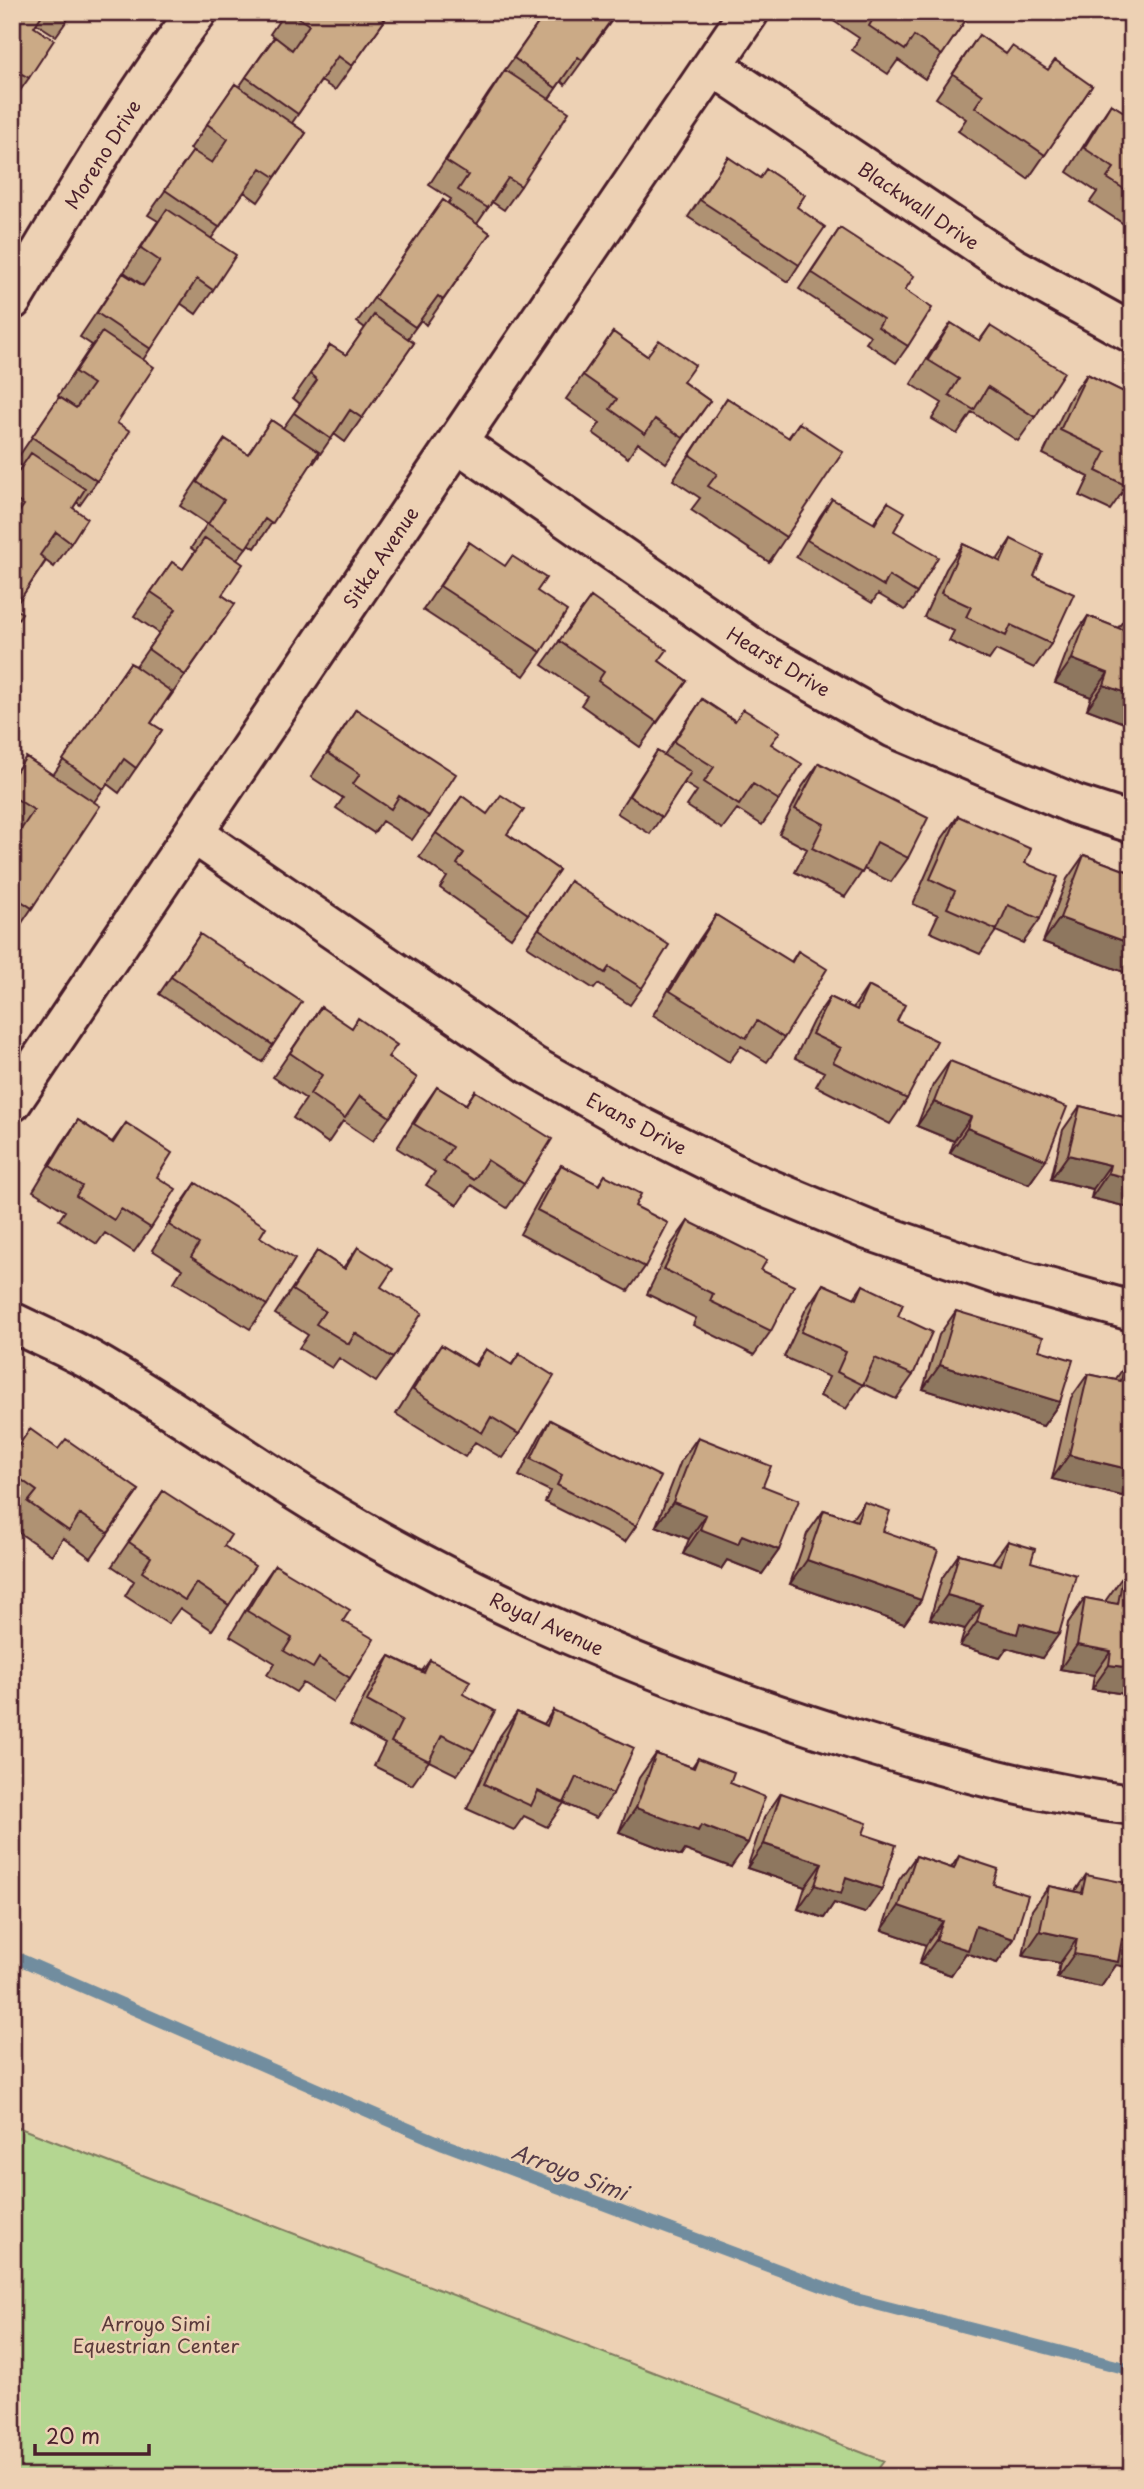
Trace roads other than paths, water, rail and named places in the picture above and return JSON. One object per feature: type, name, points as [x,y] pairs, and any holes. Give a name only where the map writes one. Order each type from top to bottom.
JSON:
[{"type":"street","name":"Moreno Drive","points":[[12,300],[106,146],[165,55],[197,12]]},
{"type":"street","name":"Sitka Avenue","points":[[12,1102],[749,12]]},
{"type":"street","name":"Blackwall Drive","points":[[713,66],[1011,266],[1132,333]]},
{"type":"street","name":"Hearst Drive","points":[[457,442],[757,651],[894,728],[1076,805],[1132,823]]},
{"type":"street","name":"Evans Drive","points":[[194,834],[531,1065],[631,1122],[743,1178],[868,1230],[997,1274],[1132,1311]]},
{"type":"street","name":"Royal Avenue","points":[[12,1322],[89,1360],[377,1539],[505,1605],[629,1660],[774,1715],[929,1762],[1086,1800],[1132,1805]]},
{"type":"waterway","name":"Arroyo Simi","points":[[12,1956],[443,2144],[856,2299],[1132,2370]]},
{"type":"park label","name":"Arroyo Simi Equestrian Center","points":[[156,2334]]}]
